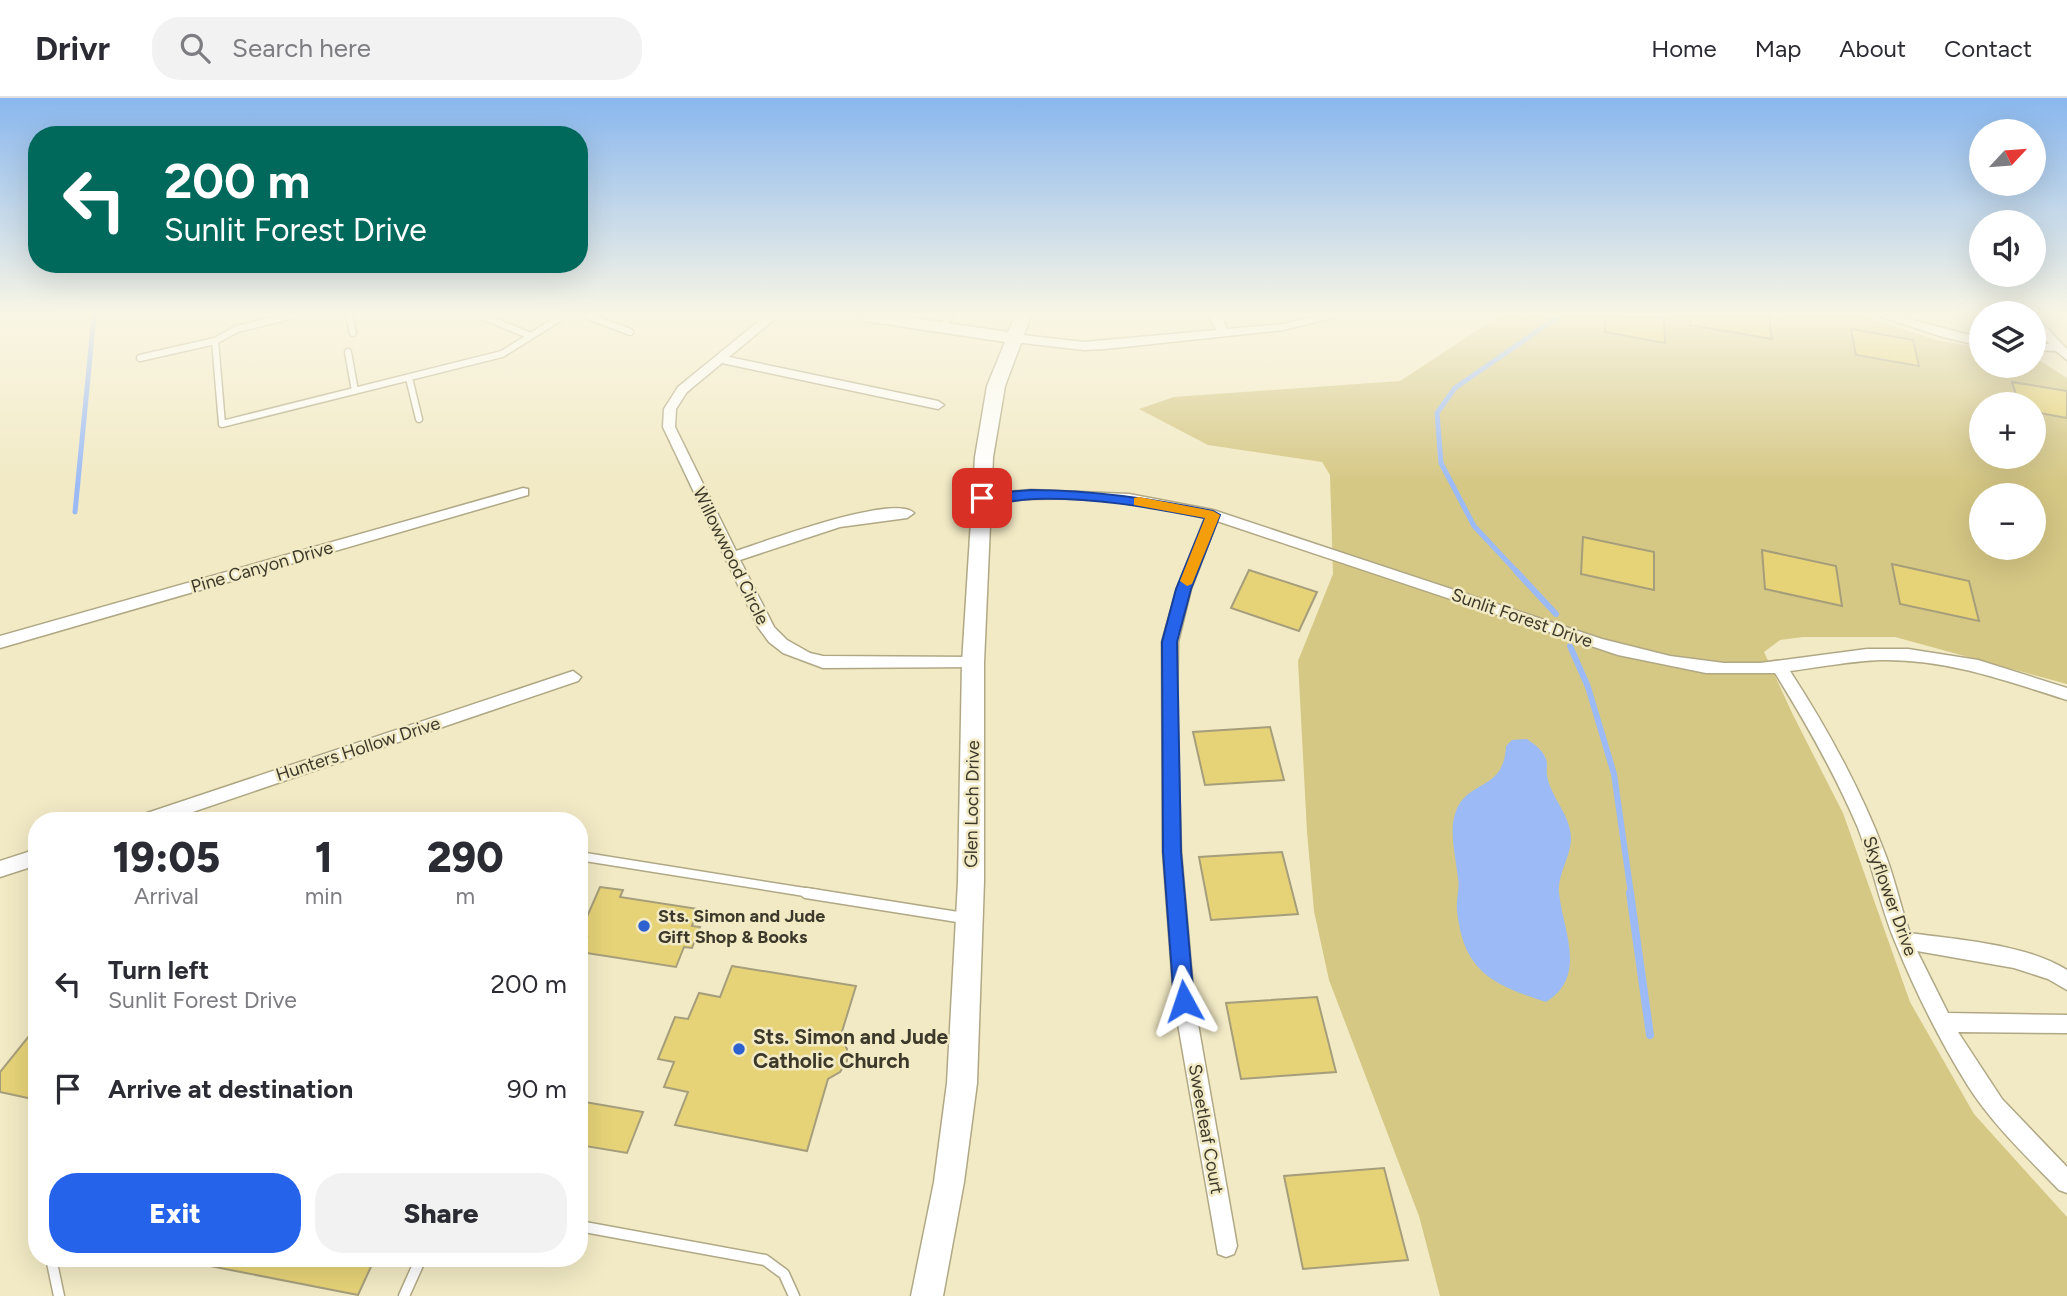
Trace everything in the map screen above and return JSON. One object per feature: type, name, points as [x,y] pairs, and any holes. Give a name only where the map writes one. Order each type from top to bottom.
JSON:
[{"type":"street","name":"Willowwood Circle","points":[[704,372],[682,390],[670,409],[669,427],[773,639],[803,658],[851,664],[973,663]]},
{"type":"street","points":[[780,372],[938,405]]},
{"type":"street","name":"Glen Loch Drive","points":[[927,1296],[949,1182],[962,1083],[970,919],[973,663],[982,498],[988,419],[1001,372]]},
{"type":"street","name":"Pine Canyon Drive","points":[[0,642],[523,492]]},
{"type":"street","name":"Sunlit Forest Drive","points":[[982,498],[1031,494],[1084,495],[1129,499],[1213,515],[1600,644],[1659,660],[1743,669],[1850,656],[1920,656],[2004,672],[2067,695]]},
{"type":"street","points":[[732,558],[849,520],[888,513],[907,513]]},
{"type":"street","name":"Sweetleaf Court","points":[[1213,515],[1184,589],[1170,642],[1169,724],[1172,852],[1184,1001],[1226,1246]]},
{"type":"street","name":"Skyflower Drive","points":[[1779,666],[1815,723],[1848,785],[1876,852],[1903,940],[1943,1022],[1984,1091],[2008,1122],[2067,1182]]},
{"type":"street","name":"Hunters Hollow Drive","points":[[171,812],[573,677]]},
{"type":"street","points":[[0,869],[28,860]]},
{"type":"street","points":[[1903,940],[2035,964],[2067,981]]},
{"type":"street","points":[[1943,1022],[2067,1024]]},
{"type":"lane","points":[[218,372],[222,424],[433,372]]},
{"type":"lane","points":[[352,372],[355,391]]},
{"type":"lane","points":[[409,378],[419,419]]},
{"type":"lane","points":[[588,857],[970,919]]},
{"type":"lane","points":[[588,1228],[765,1260],[774,1264],[787,1278],[794,1296]]},
{"type":"lane","points":[[53,1267],[59,1296]]},
{"type":"lane","points":[[404,1296],[417,1267]]},
{"type":"shaded area","points":[[1414,372],[1969,372],[1969,378],[2046,378],[2046,372],[2057,372],[2067,378],[2067,684],[1895,637],[1803,637],[1780,640],[1764,652],[1843,813],[1910,1002],[1974,1114],[2067,1217],[2067,1296],[1440,1296],[1419,1216],[1329,980],[1314,911],[1298,661],[1333,574],[1330,475],[1322,462],[1208,445],[1139,409],[1174,397],[1400,381]]},
{"type":"water","points":[[1527,739],[1547,761],[1549,783],[1565,815],[1571,840],[1559,887],[1570,966],[1559,991],[1546,1002],[1496,982],[1484,973],[1466,948],[1457,910],[1458,882],[1453,837],[1455,814],[1467,795],[1492,779],[1499,771],[1504,761],[1506,746],[1512,740]]},
{"type":"building","points":[[2012,382],[2067,391],[2067,418],[2046,414],[2046,392],[2015,392]]},
{"type":"building","points":[[1583,537],[1654,552],[1654,590],[1581,574]]},
{"type":"building","points":[[1762,550],[1836,566],[1842,606],[1765,589]]},
{"type":"building","points":[[1892,564],[1969,581],[1979,621],[1900,604]]},
{"type":"building","points":[[1249,570],[1317,592],[1299,631],[1231,608]]},
{"type":"building","points":[[1270,727],[1284,780],[1205,785],[1193,732]]},
{"type":"building","points":[[1282,852],[1298,914],[1211,920],[1199,857]]},
{"type":"building","name":"Sts. Simon and Jude Gift Shop & Books","points":[[600,887],[623,890],[620,897],[698,909],[692,926],[700,927],[692,948],[684,947],[676,967],[588,953],[588,914]]},
{"type":"building","points":[[732,966],[856,986],[840,1038],[847,1049],[847,1061],[840,1072],[828,1079],[807,1151],[675,1125],[688,1092],[664,1087],[674,1062],[658,1059],[675,1017],[688,1019],[699,993],[720,997]]},
{"type":"building","points":[[1317,997],[1336,1072],[1241,1079],[1226,1003]]},
{"type":"building","points":[[28,1037],[28,1098],[0,1092],[0,1072]]},
{"type":"building","points":[[588,1103],[643,1112],[627,1153],[588,1146]]},
{"type":"building","points":[[1384,1168],[1408,1260],[1303,1269],[1284,1176]]},
{"type":"building","points":[[215,1267],[371,1267],[358,1295]]},
{"type":"waterway","points":[[75,512],[89,372]]},
{"type":"waterway","points":[[1478,372],[1455,388],[1437,413],[1441,463],[1474,526],[1518,573]]},
{"type":"waterway","points":[[1516,571],[1556,614]]},
{"type":"waterway","points":[[1570,646],[1588,687],[1614,774],[1631,894]]},
{"type":"waterway","points":[[1630,893],[1650,1035]]},
{"type":"slow traffic","points":[[1139,501],[1213,515],[1187,581]]},
{"type":"place","name":"Sts. Simon and Jude Gift Shop & Books","points":[[644,926]]},
{"type":"place","name":"Sts. Simon and Jude Catholic Church","points":[[739,1049]]},
{"type":"route","points":[[982,498],[1031,494],[1084,495],[1129,499],[1213,515],[1184,589],[1170,642],[1172,852],[1184,1001]]}]
